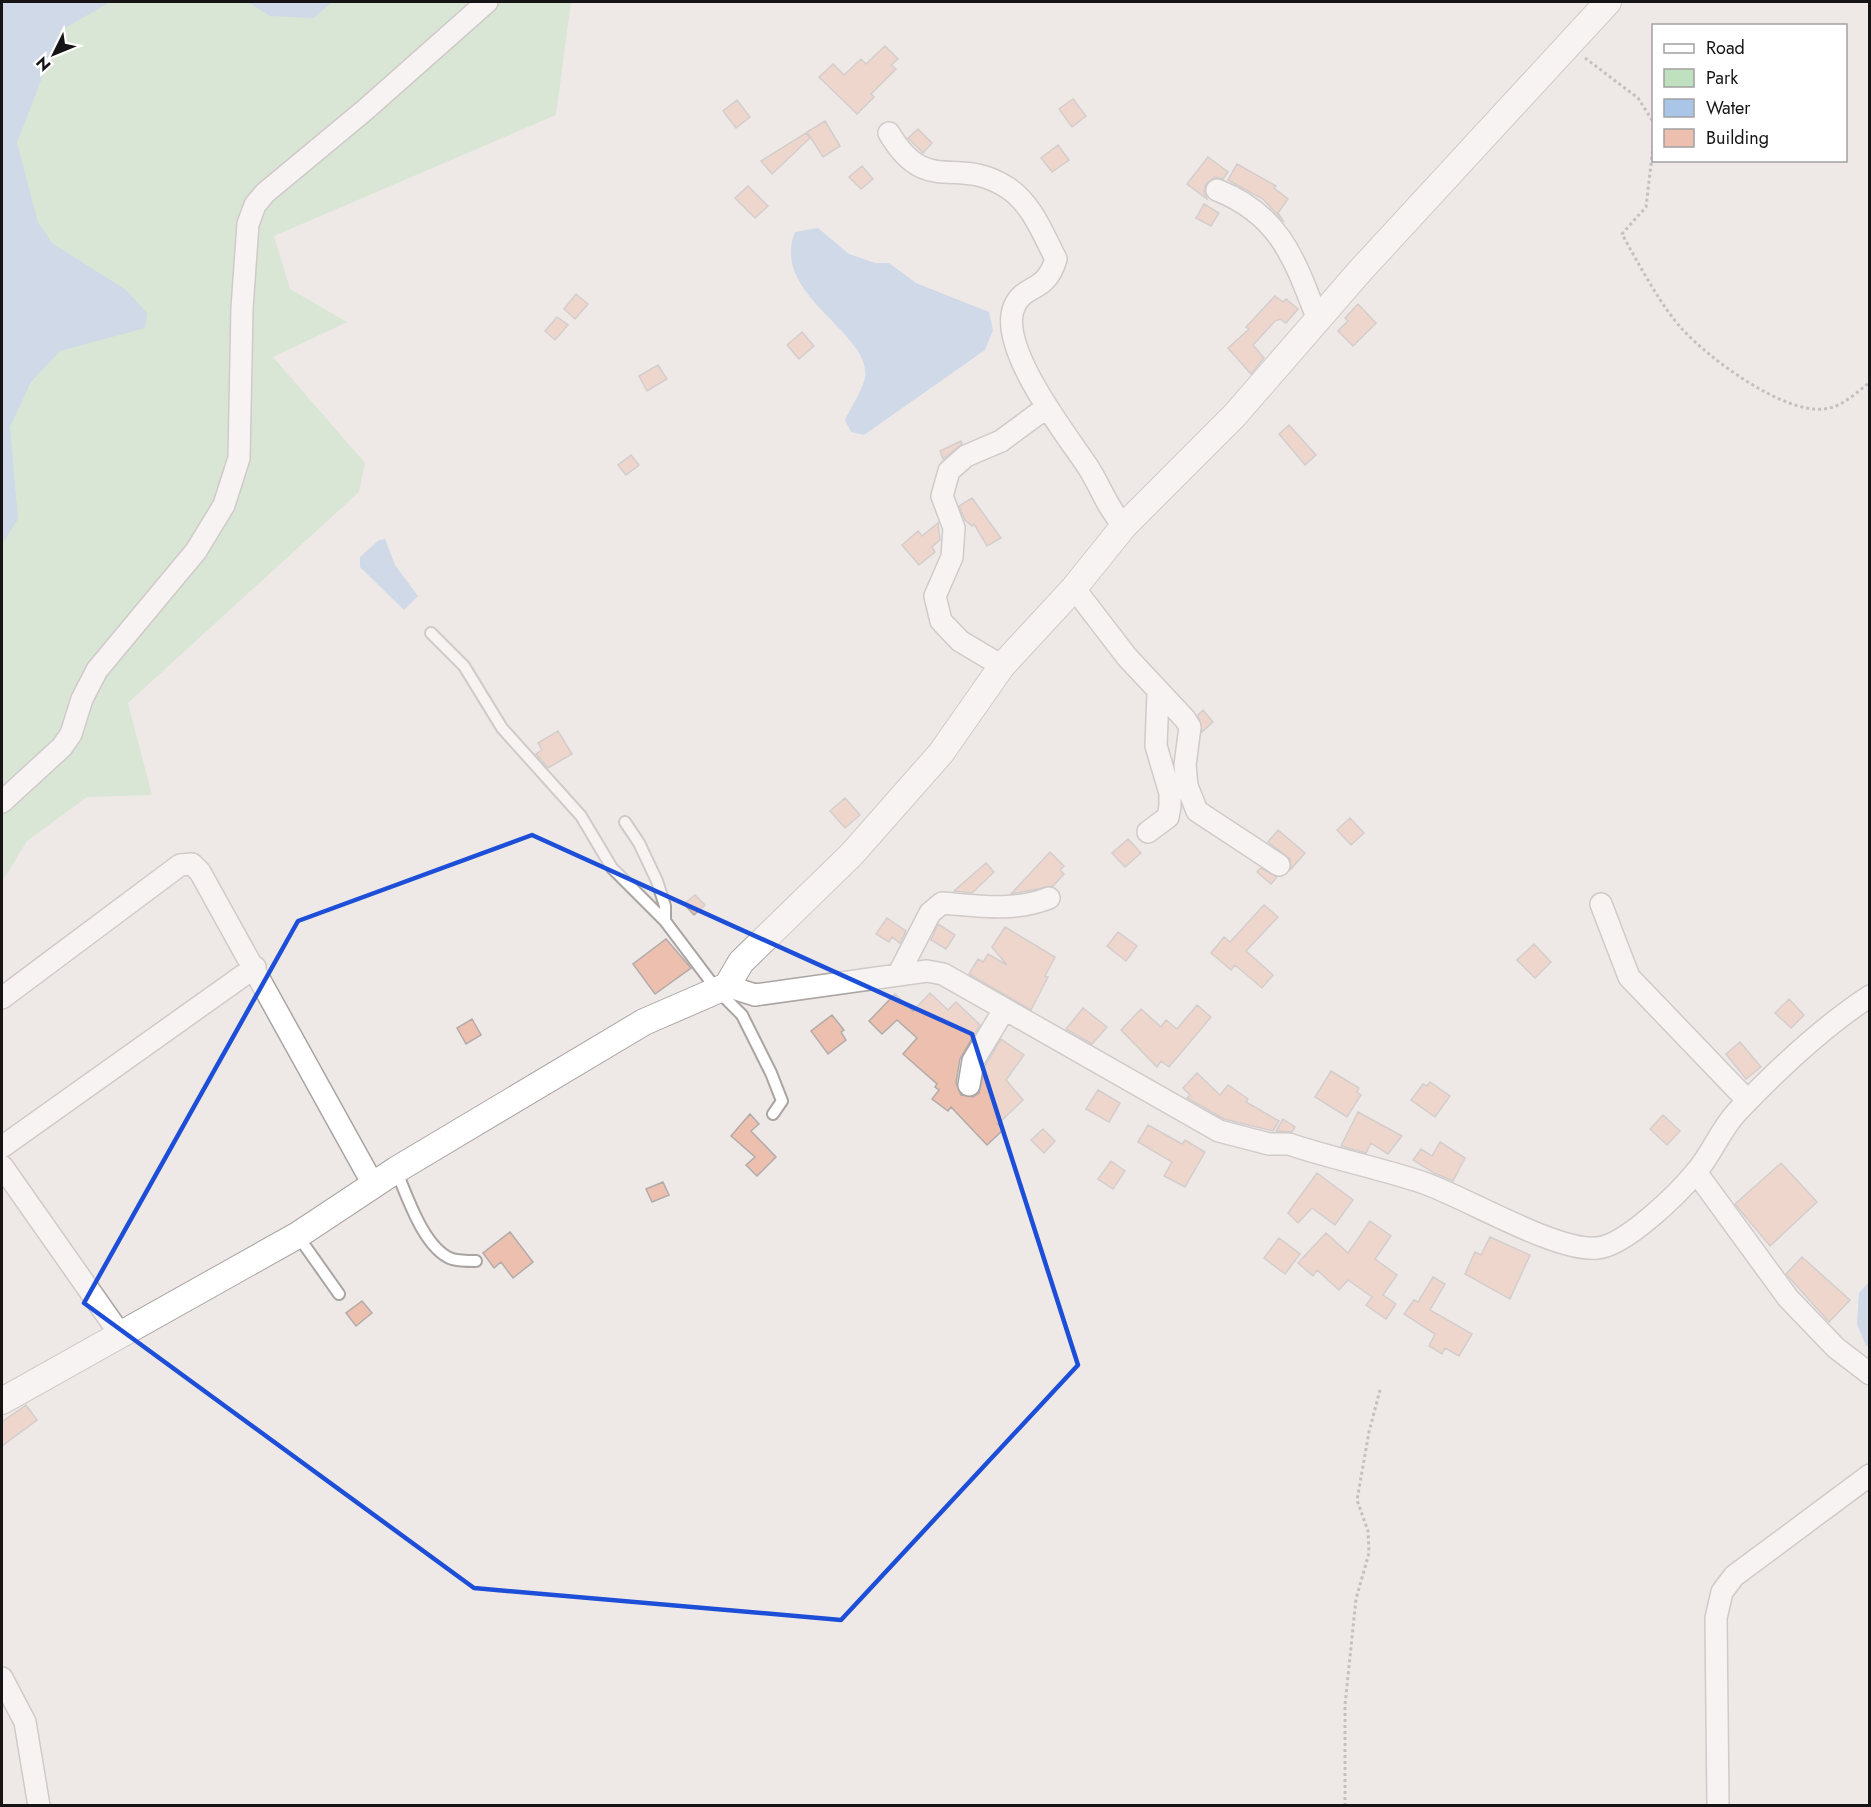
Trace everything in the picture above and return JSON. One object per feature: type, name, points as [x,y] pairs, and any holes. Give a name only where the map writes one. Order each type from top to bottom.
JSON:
[{"type":"street","points":[[2,802],[62,747],[71,734],[82,699],[97,670],[196,551],[224,505],[239,458],[242,308],[248,224],[255,206],[266,193],[365,110],[487,2]]},
{"type":"street","points":[[2,1401],[298,1235],[396,1170],[644,1022],[722,988],[741,962],[852,854],[941,753],[1002,666],[1074,588],[1124,526],[1234,416],[1566,45],[1608,2]]},
{"type":"street","points":[[889,133],[908,161],[921,170],[988,177],[1009,188],[1030,209],[1056,259],[1052,273],[1042,285],[1024,294],[1015,304],[1012,318],[1024,368],[1089,470],[1110,511],[1124,526]]},
{"type":"street","points":[[1217,190],[1238,198],[1252,208],[1281,239],[1292,255],[1318,320]]},
{"type":"street","points":[[1002,666],[960,641],[941,621],[935,596],[952,557],[954,528],[942,496],[949,471],[957,463],[966,456],[1001,441],[1047,407]]},
{"type":"street","points":[[1074,588],[1158,693],[1185,719],[1190,727],[1185,765],[1187,786],[1197,811],[1279,865]]},
{"type":"street","points":[[1148,832],[1168,817],[1170,806],[1170,793],[1156,746],[1158,693]]},
{"type":"street","points":[[2,998],[180,865],[192,864],[200,872],[255,967],[374,1186]]},
{"type":"street","points":[[898,975],[930,913],[942,903],[1008,908],[1049,898]]},
{"type":"street","points":[[1601,904],[1629,977],[1748,1101]]},
{"type":"street","points":[[2,1147],[255,967]]},
{"type":"street","points":[[722,988],[755,995],[927,971],[942,974],[1219,1131],[1269,1144],[1289,1144],[1424,1183],[1574,1246],[1596,1248],[1614,1244],[1626,1237],[1696,1172],[1728,1122],[1748,1101],[1832,1021],[1869,996]]},
{"type":"street","points":[[969,1085],[973,1061],[1004,1010]]},
{"type":"street","points":[[2,1166],[120,1334]]},
{"type":"street","points":[[1696,1172],[1788,1298],[1836,1348],[1869,1374]]},
{"type":"street","points":[[1718,1806],[1716,1618],[1722,1592],[1734,1576],[1869,1475]]},
{"type":"street","points":[[2,1678],[25,1722],[39,1806]]},
{"type":"lane","points":[[430,633],[464,666],[502,728],[581,816],[612,868],[665,921],[742,1015],[771,1072],[782,1101],[773,1114]]},
{"type":"lane","points":[[624,822],[639,843],[657,881],[665,906],[665,921]]},
{"type":"lane","points":[[396,1170],[412,1207],[434,1247],[453,1259],[476,1261]]},
{"type":"lane","points":[[298,1235],[339,1294]]},
{"type":"path","points":[[1566,45],[1638,98],[1652,121]]},
{"type":"path","points":[[1652,150],[1646,207],[1622,234],[1638,264],[1682,330],[1755,389],[1789,403],[1822,410],[1842,404],[1869,382]]},
{"type":"path","points":[[1345,1806],[1345,1705],[1356,1599],[1369,1553],[1368,1531],[1357,1500],[1368,1432],[1380,1390]]},
{"type":"highlighted area","points":[[532,835],[972,1034],[1078,1365],[841,1620],[474,1588],[84,1303],[298,921]]},
{"type":"green space","points":[[2,2],[571,2],[556,115],[274,236],[290,289],[347,322],[273,357],[365,463],[359,492],[128,703],[152,795],[87,797],[27,841],[2,882]]},
{"type":"water","points":[[2,2],[110,2],[60,31],[17,143],[38,222],[52,243],[126,290],[147,313],[145,328],[60,351],[31,382],[10,427],[18,519],[2,544]]},
{"type":"water","points":[[248,2],[332,2],[314,18],[270,16]]},
{"type":"water","points":[[818,228],[849,254],[875,263],[889,263],[916,283],[989,312],[993,330],[985,350],[864,435],[851,432],[845,420],[864,383],[863,361],[854,345],[808,294],[796,275],[791,255],[795,232]]},
{"type":"water","points":[[385,539],[395,565],[418,596],[404,610],[360,567],[360,557],[379,540]]},
{"type":"water","points":[[1869,1282],[1869,1345],[1866,1346],[1857,1324],[1859,1293]]},
{"type":"building","points":[[885,46],[898,59],[891,65],[896,69],[871,94],[874,97],[857,114],[819,77],[833,64],[844,75],[861,59],[866,64]]},
{"type":"building","points":[[1073,99],[1086,116],[1072,127],[1059,109]]},
{"type":"building","points":[[737,100],[750,117],[736,128],[723,111]]},
{"type":"building","points":[[825,121],[840,146],[823,157],[807,132]]},
{"type":"building","points":[[918,129],[932,143],[923,153],[908,138]]},
{"type":"building","points":[[806,133],[810,138],[772,174],[761,161]]},
{"type":"building","points":[[1058,145],[1069,160],[1052,172],[1041,158]]},
{"type":"building","points":[[1208,157],[1228,172],[1223,179],[1215,177],[1206,184],[1204,192],[1207,199],[1187,184]]},
{"type":"building","points":[[1237,164],[1276,186],[1274,188],[1288,199],[1278,213],[1284,222],[1263,199],[1228,180]]},
{"type":"building","points":[[862,166],[873,179],[861,189],[849,177]]},
{"type":"building","points":[[748,186],[768,206],[755,218],[735,198]]},
{"type":"building","points":[[1204,204],[1219,213],[1211,226],[1196,218]]},
{"type":"building","points":[[576,294],[588,304],[575,319],[564,309]]},
{"type":"building","points":[[1275,296],[1283,302],[1286,299],[1298,309],[1286,323],[1280,319],[1275,321],[1253,345],[1264,358],[1251,374],[1228,348],[1249,329],[1246,327]]},
{"type":"building","points":[[1358,304],[1376,323],[1353,346],[1338,331],[1348,321],[1345,318]]},
{"type":"building","points":[[557,317],[568,325],[555,340],[545,331]]},
{"type":"building","points":[[802,332],[814,346],[799,359],[787,345]]},
{"type":"building","points":[[658,365],[667,379],[647,391],[639,376]]},
{"type":"building","points":[[1289,425],[1316,455],[1305,465],[1279,434]]},
{"type":"building","points":[[961,441],[962,444],[943,459],[940,451]]},
{"type":"building","points":[[631,455],[639,465],[626,475],[618,465]]},
{"type":"building","points":[[972,498],[1001,538],[987,546],[974,524],[972,526],[965,520],[959,506]]},
{"type":"building","points":[[938,523],[940,540],[932,547],[935,552],[919,565],[902,545],[918,531],[922,536]]},
{"type":"building","points":[[1203,710],[1213,722],[1202,732],[1198,715]]},
{"type":"building","points":[[558,731],[572,754],[548,768],[536,754],[542,750],[538,743]]},
{"type":"building","points":[[845,798],[860,815],[845,828],[830,811]]},
{"type":"building","points":[[1350,818],[1364,833],[1351,845],[1337,830]]},
{"type":"building","points":[[1278,830],[1305,853],[1291,869],[1290,859],[1268,842]]},
{"type":"building","points":[[1128,839],[1141,853],[1125,867],[1112,853]]},
{"type":"building","points":[[1050,852],[1064,866],[1060,870],[1064,874],[1053,886],[1011,894]]},
{"type":"building","points":[[986,863],[994,872],[972,893],[954,891]]},
{"type":"building","points":[[1261,868],[1277,877],[1271,884],[1257,872]]},
{"type":"building","points":[[695,895],[705,905],[694,915],[684,904]]},
{"type":"building","points":[[1264,905],[1278,917],[1246,951],[1273,975],[1262,988],[1235,965],[1231,970],[1211,953],[1224,937],[1230,942]]},
{"type":"building","points":[[887,918],[906,931],[900,943],[892,937],[889,942],[876,934]]},
{"type":"building","points":[[938,924],[955,935],[946,949],[931,940]]},
{"type":"building","points":[[1005,927],[1055,957],[1045,976],[1048,977],[1031,1010],[969,974],[978,959],[983,962],[988,954],[1007,965],[992,947]]},
{"type":"building","points":[[1118,932],[1137,946],[1126,961],[1107,946]]},
{"type":"building","points":[[666,939],[691,968],[655,994],[633,964]]},
{"type":"building","points":[[1534,944],[1551,962],[1535,978],[1517,960]]},
{"type":"building","points":[[930,993],[948,1010],[956,1002],[980,1025],[960,1059],[956,1083],[961,1095],[973,1097],[979,1093],[985,1066],[1001,1039],[1024,1055],[1006,1080],[1023,1100],[998,1124],[1003,1130],[987,1145],[951,1107],[948,1111],[932,1099],[939,1090],[935,1087],[937,1084],[903,1054],[917,1038],[897,1020],[882,1034],[869,1021],[895,994],[913,1011]]},
{"type":"building","points":[[1789,999],[1804,1015],[1791,1028],[1775,1013]]},
{"type":"building","points":[[1197,1005],[1211,1017],[1169,1067],[1161,1061],[1157,1067],[1121,1030],[1141,1009],[1161,1027],[1166,1020],[1177,1029]]},
{"type":"building","points":[[1083,1008],[1107,1027],[1092,1044],[1066,1029]]},
{"type":"building","points":[[832,1015],[844,1030],[841,1032],[846,1040],[828,1054],[811,1031]]},
{"type":"building","points":[[472,1019],[481,1035],[466,1044],[457,1028]]},
{"type":"building","points":[[1740,1042],[1761,1067],[1746,1079],[1726,1054]]},
{"type":"building","points":[[1331,1071],[1359,1088],[1357,1092],[1361,1095],[1347,1117],[1315,1097]]},
{"type":"building","points":[[1197,1073],[1220,1095],[1228,1085],[1248,1099],[1246,1102],[1279,1121],[1273,1131],[1224,1119],[1187,1098],[1190,1095],[1183,1088]]},
{"type":"building","points":[[1430,1082],[1450,1096],[1435,1117],[1411,1100],[1423,1084],[1427,1086]]},
{"type":"building","points":[[1098,1090],[1120,1103],[1109,1122],[1086,1109]]},
{"type":"building","points":[[1358,1112],[1402,1136],[1388,1154],[1371,1143],[1366,1153],[1341,1146]]},
{"type":"building","points":[[750,1114],[759,1124],[751,1131],[776,1157],[757,1176],[746,1165],[755,1157],[731,1136]]},
{"type":"building","points":[[1663,1115],[1680,1131],[1667,1145],[1650,1129]]},
{"type":"building","points":[[1283,1119],[1295,1127],[1292,1132],[1276,1131]]},
{"type":"building","points":[[1148,1125],[1182,1144],[1185,1140],[1205,1152],[1185,1187],[1164,1176],[1172,1162],[1138,1142]]},
{"type":"building","points":[[1043,1129],[1055,1141],[1044,1153],[1031,1140]]},
{"type":"building","points":[[1440,1142],[1465,1158],[1453,1181],[1413,1160],[1421,1149],[1432,1156]]},
{"type":"building","points":[[1111,1161],[1125,1171],[1113,1189],[1098,1179]]},
{"type":"building","points":[[1781,1163],[1817,1202],[1770,1246],[1735,1204]]},
{"type":"building","points":[[1317,1173],[1353,1200],[1335,1225],[1312,1208],[1298,1223],[1288,1213]]},
{"type":"building","points":[[663,1182],[669,1195],[652,1202],[646,1189]]},
{"type":"building","points":[[1370,1221],[1391,1236],[1375,1259],[1397,1275],[1383,1295],[1396,1304],[1386,1319],[1366,1305],[1372,1297],[1348,1280],[1339,1290],[1317,1270],[1313,1276],[1298,1263],[1326,1233],[1348,1253]]},
{"type":"building","points":[[510,1232],[533,1262],[513,1278],[501,1262],[494,1268],[483,1253]]},
{"type":"building","points":[[1490,1237],[1530,1255],[1510,1299],[1465,1274],[1475,1252],[1481,1255]]},
{"type":"building","points":[[1279,1238],[1300,1254],[1285,1274],[1264,1258]]},
{"type":"building","points":[[1802,1257],[1850,1300],[1829,1322],[1786,1274]]},
{"type":"building","points":[[1433,1277],[1445,1284],[1430,1310],[1472,1334],[1459,1356],[1445,1348],[1442,1354],[1429,1346],[1435,1334],[1404,1314],[1414,1300],[1418,1302]]},
{"type":"building","points":[[362,1301],[372,1313],[356,1326],[346,1313]]},
{"type":"building","points":[[26,1405],[37,1420],[2,1446],[2,1422]]}]
